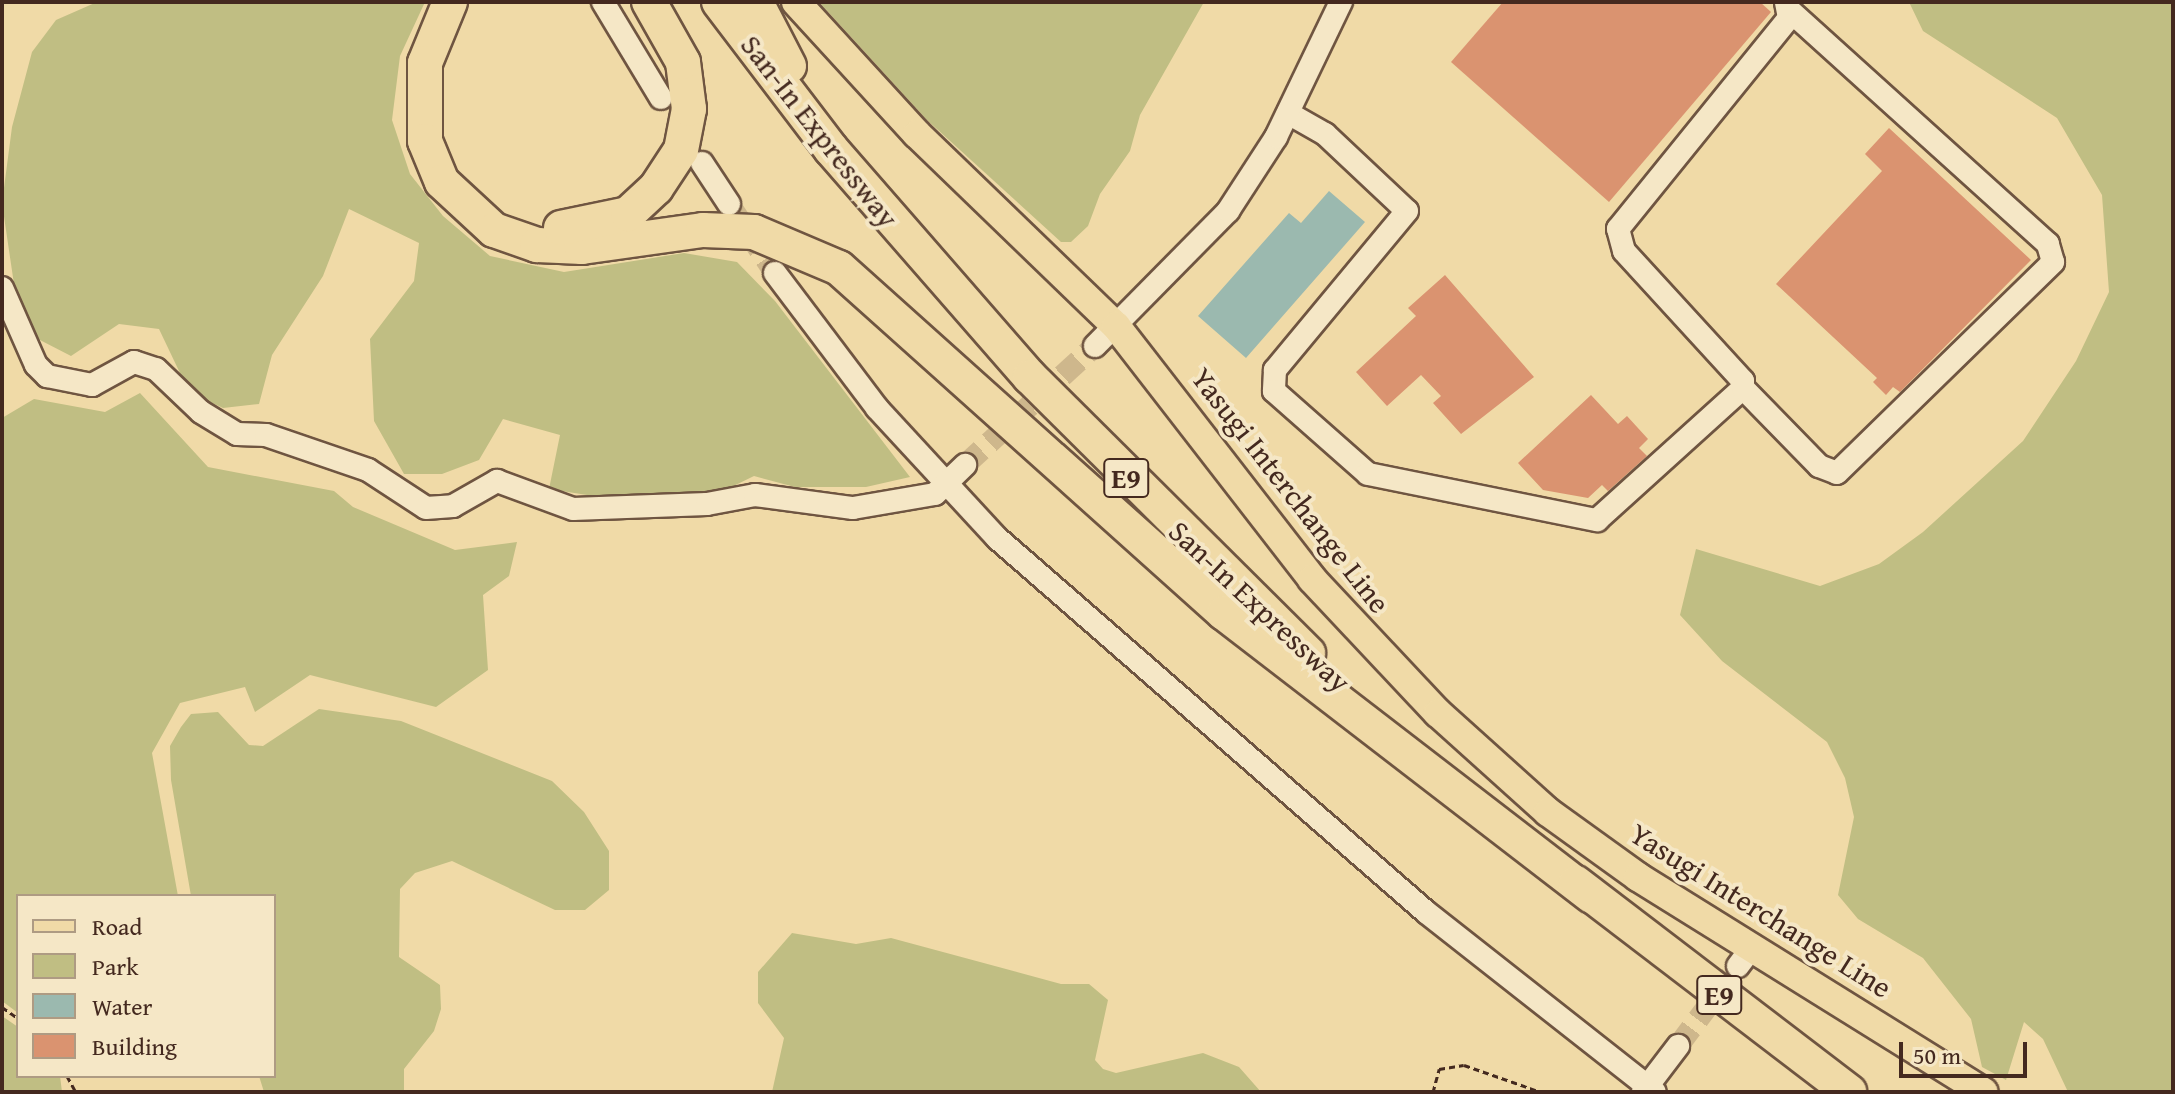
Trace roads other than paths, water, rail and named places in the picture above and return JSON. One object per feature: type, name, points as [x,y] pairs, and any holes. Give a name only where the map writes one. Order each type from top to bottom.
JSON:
[{"type":"highway","points":[[450,2],[425,63],[425,141],[442,182],[494,230],[537,245],[582,247],[703,230],[754,232],[839,268],[1224,613],[1591,896]]},
{"type":"highway","points":[[470,2],[439,75],[437,122],[453,168],[481,201],[527,225],[577,229],[628,214],[656,188],[681,150],[689,109],[683,62],[649,2]]},
{"type":"highway","name":"San-In Expressway","points":[[719,2],[831,149],[1134,486],[1344,685],[1591,896],[1849,1092]]},
{"type":"highway","points":[[756,2],[787,64],[820,108],[831,149]]},
{"type":"main road","name":"Yasugi Interchange Line","points":[[796,2],[1106,336],[1312,579],[1438,713],[1548,812],[1744,957],[1983,1092]]},
{"type":"street","points":[[603,2],[661,98]]},
{"type":"street","points":[[1106,336],[1228,211],[1288,113],[1341,2]]},
{"type":"street","points":[[1788,6],[2048,244],[2053,262],[1837,473],[1819,466],[1743,388],[1743,381],[1624,251],[1618,229],[1789,18],[1788,6]]},
{"type":"street","points":[[1288,113],[1325,134],[1407,211],[1271,382],[1274,391],[1368,474],[1597,520],[1743,388]]},
{"type":"street","points":[[702,163],[729,204]]},
{"type":"street","points":[[775,273],[877,408],[997,538],[1426,912],[1648,1090],[1678,1046]]},
{"type":"street","points":[[2,288],[36,365],[47,376],[92,385],[134,362],[145,366],[237,434],[266,435],[368,470],[426,508],[453,506],[497,481],[573,509],[707,504],[755,495],[853,508],[935,494],[965,465]]},
{"type":"water","points":[[1329,191],[1365,222],[1246,358],[1198,316],[1289,213],[1301,223]]},
{"type":"tunnel","points":[[729,204],[775,273]]},
{"type":"tunnel","points":[[965,465],[1095,346]]},
{"type":"tunnel","points":[[1678,1046],[1738,966]]}]
